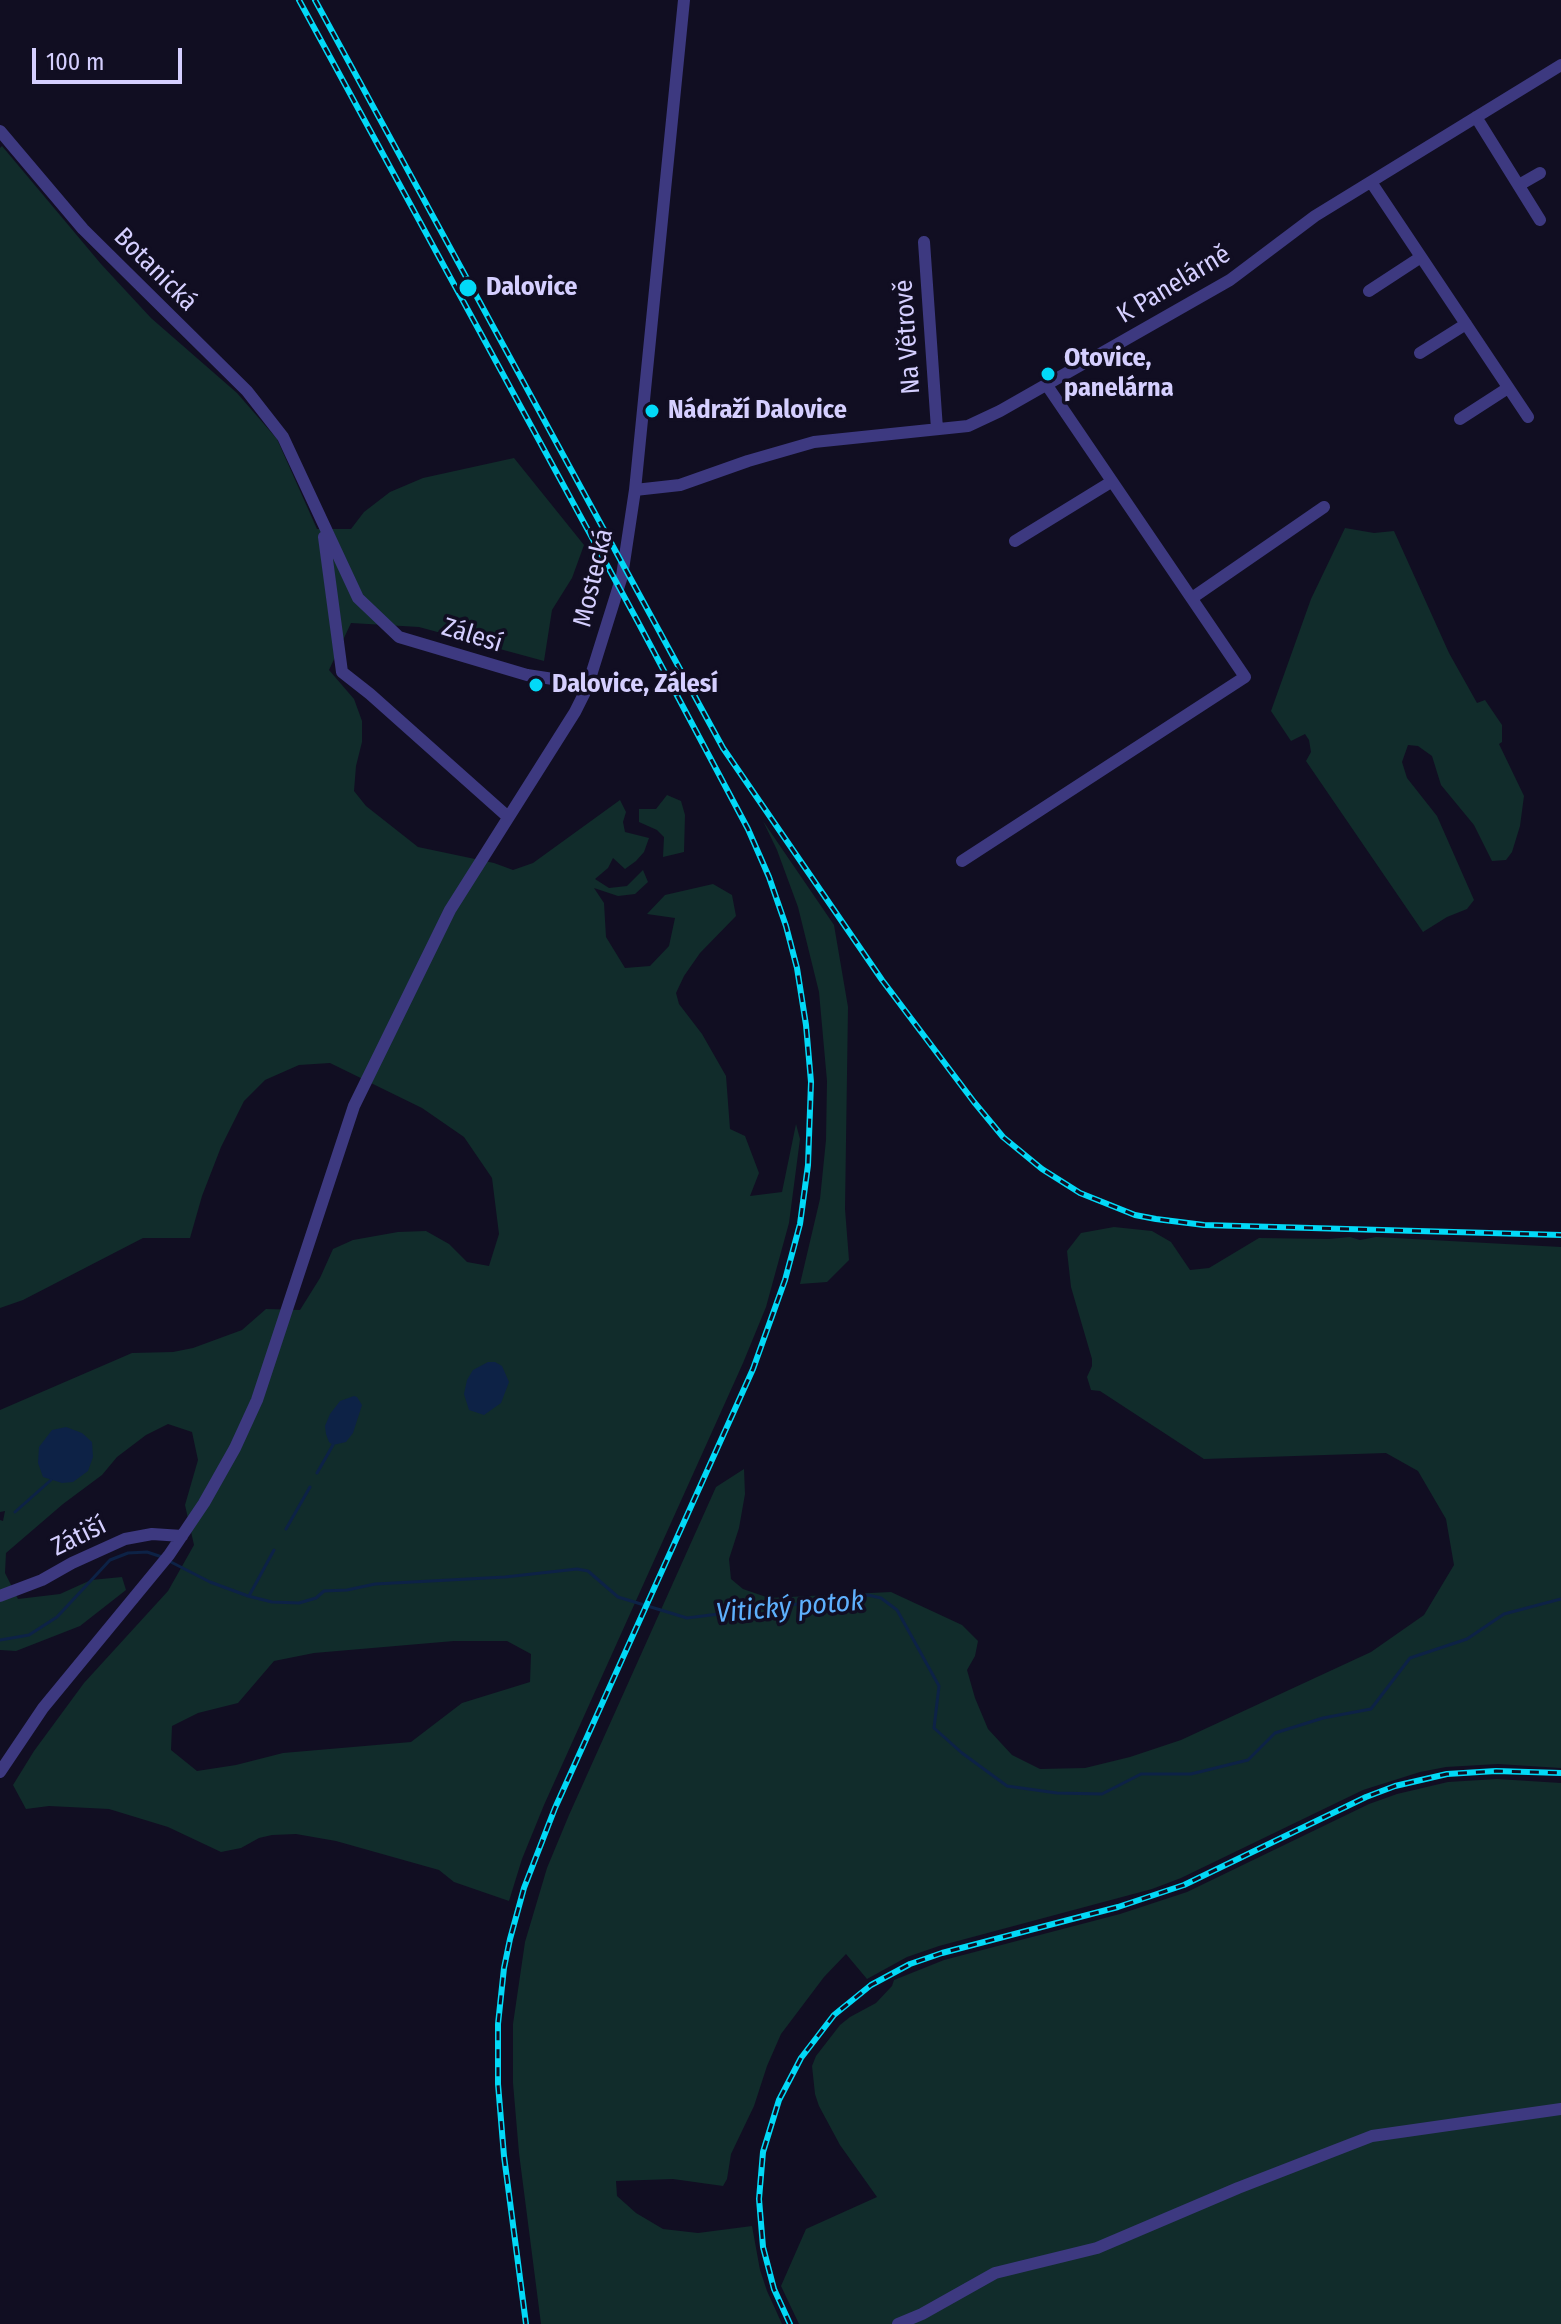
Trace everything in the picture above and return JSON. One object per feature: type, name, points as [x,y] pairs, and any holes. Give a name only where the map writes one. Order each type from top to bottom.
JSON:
[{"type":"street","name":"Mostecká","points":[[0,1772],[43,1708],[169,1555],[204,1503],[235,1448],[257,1400],[354,1106],[450,910],[587,688],[622,576],[635,490],[684,0]]},
{"type":"street","name":"K Panelárně","points":[[635,490],[680,485],[814,442],[968,426],[1230,280],[1315,216],[1561,65]]},
{"type":"street","points":[[1476,117],[1540,220]]},
{"type":"street","name":"Botanická","points":[[0,131],[83,229],[247,391],[283,437],[358,598]]},
{"type":"street","points":[[1519,185],[1540,173]]},
{"type":"street","points":[[1371,182],[1528,417]]},
{"type":"street","name":"Na Větrově","points":[[924,242],[937,429]]},
{"type":"street","points":[[1369,291],[1421,257]]},
{"type":"street","points":[[1420,353],[1466,324]]},
{"type":"street","points":[[962,861],[1245,677],[1046,384]]},
{"type":"street","points":[[1460,419],[1508,388]]},
{"type":"street","points":[[1015,541],[1111,482]]},
{"type":"street","points":[[1192,598],[1324,507]]},
{"type":"street","points":[[323,523],[342,672],[508,817]]},
{"type":"street","name":"Zálesí","points":[[358,598],[399,637],[527,675],[587,688]]},
{"type":"street","name":"Zátiší","points":[[0,1596],[42,1580],[125,1539],[152,1534],[182,1536]]},
{"type":"street","points":[[898,2324],[995,2273],[1097,2248],[1372,2136],[1561,2109]]},
{"type":"green space","points":[[2,146],[101,264],[151,318],[237,393],[277,439],[317,529],[351,529],[364,512],[390,492],[423,478],[514,458],[584,545],[572,578],[552,610],[544,661],[419,627],[351,623],[329,670],[354,699],[362,721],[354,791],[366,806],[418,847],[513,870],[533,863],[620,800],[626,812],[623,822],[625,832],[649,838],[644,852],[636,861],[625,869],[613,858],[608,868],[595,879],[609,888],[627,886],[643,870],[648,882],[635,894],[618,896],[594,888],[604,903],[606,937],[625,968],[650,966],[669,946],[675,918],[647,914],[665,895],[713,884],[732,895],[736,916],[700,953],[676,993],[679,1004],[702,1034],[726,1076],[730,1129],[745,1136],[759,1173],[750,1196],[782,1192],[796,1124],[800,1139],[789,1223],[766,1307],[743,1363],[544,1805],[509,1901],[454,1882],[439,1870],[336,1841],[296,1834],[272,1835],[241,1848],[221,1852],[168,1827],[109,1809],[49,1806],[26,1809],[13,1785],[84,1683],[168,1591],[194,1545],[185,1505],[198,1460],[192,1432],[168,1424],[146,1435],[117,1457],[102,1475],[6,1553],[5,1573],[18,1599],[60,1594],[91,1580],[122,1577],[126,1590],[80,1626],[16,1651],[0,1650],[0,1520],[3,1521],[5,1511],[0,1512],[0,1410],[132,1353],[193,1348],[242,1330],[266,1309],[300,1310],[333,1249],[353,1240],[398,1232],[426,1231],[449,1244],[467,1262],[489,1266],[499,1234],[492,1178],[464,1137],[422,1108],[330,1063],[299,1065],[265,1080],[244,1101],[221,1147],[190,1238],[143,1238],[23,1300],[0,1308]],"holes":[[[454,1641],[507,1641],[531,1654],[530,1682],[462,1703],[411,1742],[283,1753],[197,1771],[171,1750],[172,1726],[198,1713],[238,1703],[274,1661],[314,1653]]]},
{"type":"green space","points":[[1345,528],[1374,533],[1394,531],[1449,653],[1477,703],[1485,700],[1502,725],[1502,742],[1499,744],[1524,796],[1512,852],[1506,860],[1492,861],[1474,825],[1441,785],[1432,756],[1418,746],[1408,745],[1402,762],[1407,778],[1437,816],[1474,900],[1467,909],[1423,932],[1306,761],[1311,752],[1305,734],[1291,741],[1271,711],[1311,599]]},
{"type":"green space","points":[[667,795],[681,801],[685,815],[684,852],[663,857],[664,837],[657,830],[639,822],[639,809],[656,809]]},
{"type":"green space","points":[[763,821],[834,925],[848,1007],[845,1209],[849,1260],[827,1282],[800,1284],[820,1199],[826,1140],[827,1081],[819,992],[798,907]]},
{"type":"green space","points":[[1114,1227],[1152,1231],[1171,1242],[1190,1270],[1209,1268],[1259,1238],[1350,1237],[1360,1240],[1376,1237],[1561,1247],[1561,1768],[1498,1764],[1420,1772],[1363,1790],[1152,1889],[939,1946],[907,1957],[867,1979],[846,1954],[824,1977],[781,2034],[754,2106],[731,2154],[723,2186],[673,2179],[616,2181],[617,2196],[636,2213],[663,2229],[698,2233],[752,2226],[760,2270],[782,2324],[541,2324],[513,2083],[513,2024],[525,1942],[547,1868],[569,1815],[716,1487],[744,1469],[745,1494],[729,1559],[731,1579],[743,1589],[769,1598],[891,1592],[962,1625],[978,1641],[975,1656],[967,1670],[988,1729],[1012,1755],[1040,1769],[1085,1768],[1181,1740],[1371,1652],[1424,1615],[1454,1565],[1446,1519],[1418,1471],[1386,1453],[1204,1459],[1100,1391],[1091,1390],[1087,1377],[1092,1359],[1071,1287],[1067,1251],[1081,1233]]},
{"type":"green space","points":[[1497,1779],[1561,1783],[1561,2324],[799,2324],[781,2286],[806,2229],[877,2197],[840,2145],[819,2106],[812,2066],[840,2025],[876,2003],[894,1980],[944,1960],[1120,1914],[1187,1892],[1369,1804],[1397,1794],[1448,1782]]},
{"type":"water","points":[[488,1362],[502,1366],[509,1382],[501,1403],[484,1415],[469,1410],[464,1394],[473,1370]]},
{"type":"water","points":[[354,1396],[362,1405],[353,1433],[346,1442],[333,1445],[329,1442],[325,1426],[330,1414],[340,1401]]},
{"type":"water","points":[[66,1427],[82,1433],[92,1442],[93,1457],[88,1471],[73,1482],[62,1483],[43,1477],[38,1463],[39,1447],[52,1430]]},
{"type":"waterway","points":[[317,1473],[333,1445]]},
{"type":"waterway","points":[[15,1512],[51,1480]]},
{"type":"waterway","points":[[286,1529],[310,1487]]},
{"type":"waterway","points":[[249,1596],[274,1550]]},
{"type":"waterway","name":"Vitický potok","points":[[0,1640],[29,1635],[57,1617],[110,1560],[128,1553],[147,1552],[162,1557]]},
{"type":"waterway","name":"Vitický potok","points":[[169,1561],[210,1582],[272,1602],[299,1603],[316,1598],[324,1591],[375,1584],[505,1577],[577,1569],[588,1571],[618,1597],[687,1618],[868,1595],[881,1598],[897,1610],[939,1686],[934,1728],[1007,1786],[1057,1793],[1102,1794],[1141,1774],[1191,1774],[1248,1760],[1275,1733],[1323,1718],[1371,1709],[1410,1658],[1467,1639],[1504,1614],[1561,1599]]},
{"type":"railway","points":[[299,0],[748,829],[786,926],[797,968],[806,1025],[811,1082],[808,1165],[800,1224],[785,1280],[753,1369],[555,1808],[524,1888],[510,1939],[498,2024],[498,2084],[526,2324]]},
{"type":"railway","points":[[315,0],[723,748],[882,980],[1003,1137],[1042,1169],[1080,1193],[1135,1215],[1156,1219],[1204,1225],[1561,1235]]},
{"type":"railway","points":[[790,2324],[774,2289],[763,2247],[759,2199],[763,2152],[779,2100],[801,2058],[834,2015],[871,1985],[910,1964],[942,1953],[1118,1907],[1184,1885],[1395,1786],[1447,1774],[1496,1771],[1561,1773]]},
{"type":"place","name":"Dalovice","points":[[468,288]]},
{"type":"place","name":"Otovice, panelárna","points":[[1048,374]]},
{"type":"place","name":"Nádraží Dalovice","points":[[652,411]]},
{"type":"place","name":"Dalovice, Zálesí","points":[[536,685]]}]
